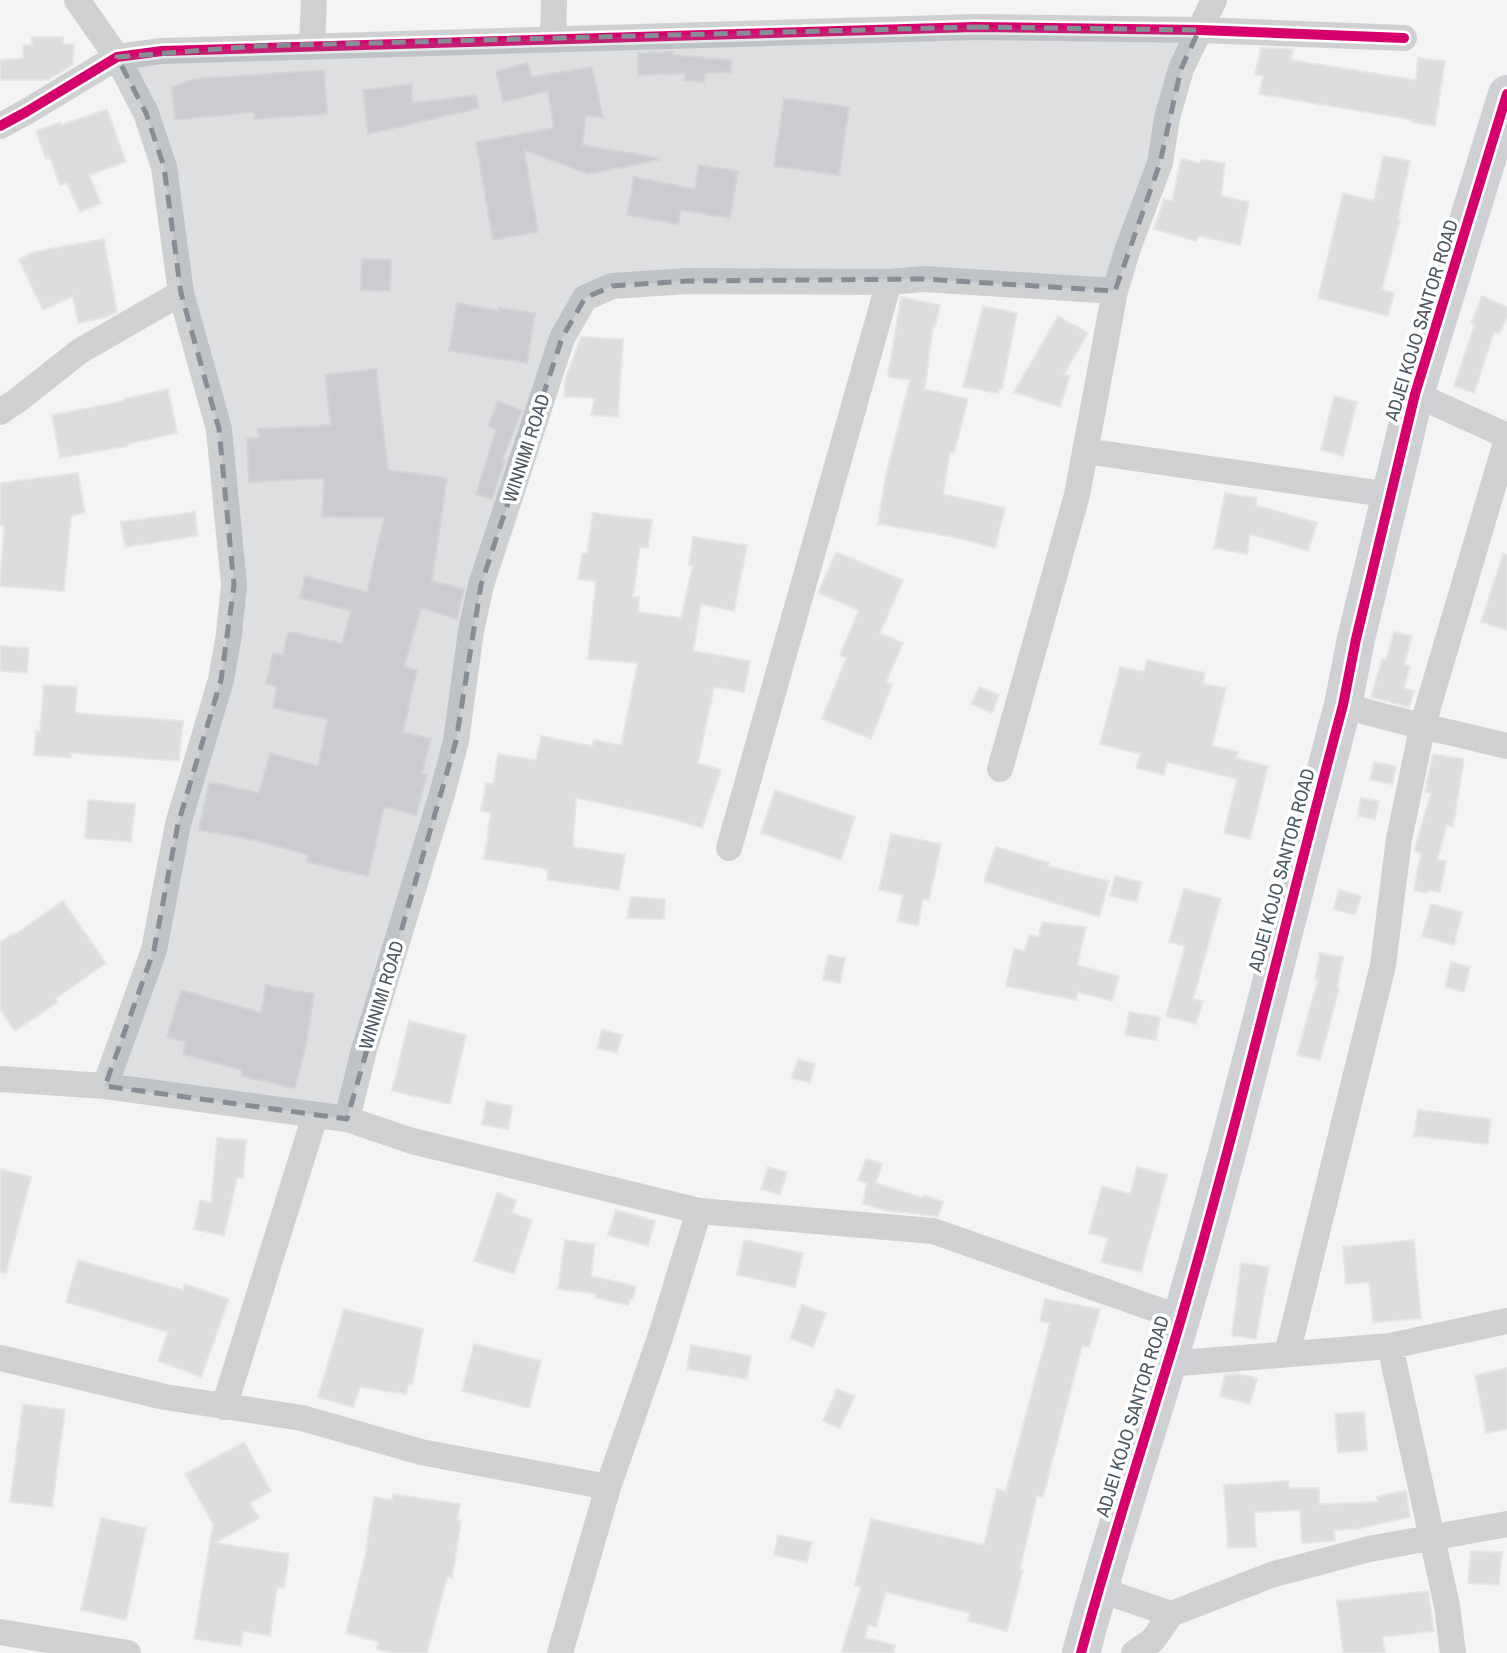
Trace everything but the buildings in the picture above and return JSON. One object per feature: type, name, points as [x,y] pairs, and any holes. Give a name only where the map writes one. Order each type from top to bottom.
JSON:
[{"type":"street","points":[[76,0],[117,57],[146,113],[164,167],[181,293],[219,429],[234,585],[221,680],[178,824],[154,950],[105,1086]]},
{"type":"street","points":[[312,45],[314,0]]},
{"type":"street","points":[[553,40],[554,0]]},
{"type":"street","points":[[1000,769],[1077,495],[1115,291],[1160,163],[1167,118],[1181,69],[1214,0]]},
{"type":"street","points":[[0,126],[117,57],[162,51],[975,27],[1199,30],[1404,38]]},
{"type":"street","name":"ADJEI KOJO SANTOR ROAD","points":[[1081,1653],[1181,1318],[1343,705],[1356,639],[1415,394],[1507,94]]},
{"type":"street","name":"WINNIMI ROAD","points":[[347,1119],[364,1050],[456,741],[471,631],[481,585],[562,338],[585,298],[612,286],[687,281],[936,280],[1115,291]]},
{"type":"street","points":[[729,848],[889,282]]},
{"type":"street","points":[[0,412],[80,351],[181,293]]},
{"type":"street","points":[[1287,1354],[1382,965],[1399,839],[1423,724],[1507,437],[1415,394]]},
{"type":"street","points":[[1085,451],[1391,495]]},
{"type":"street","points":[[1343,705],[1394,721],[1423,724],[1507,746]]},
{"type":"street","points":[[0,1079],[105,1086],[347,1119],[412,1141],[699,1211],[933,1231],[1181,1318]]},
{"type":"street","points":[[224,1407],[315,1116]]},
{"type":"street","points":[[560,1653],[608,1486],[659,1341],[699,1211]]},
{"type":"street","points":[[1167,1364],[1390,1346],[1507,1321]]},
{"type":"street","points":[[1390,1346],[1447,1606],[1453,1653]]},
{"type":"street","points":[[0,1358],[165,1397],[302,1418],[421,1452],[608,1486]]},
{"type":"street","points":[[1134,1653],[1153,1640],[1171,1614],[1271,1575],[1369,1549],[1507,1524]]},
{"type":"street","points":[[1098,1589],[1171,1614]]},
{"type":"street","points":[[0,1632],[128,1653]]},
{"type":"highlighted area","points":[[975,27],[1199,30],[1181,69],[1160,163],[1115,291],[924,279],[687,281],[612,286],[585,298],[562,338],[481,585],[456,741],[347,1119],[105,1086],[154,950],[178,824],[221,680],[234,585],[219,429],[181,293],[164,167],[146,113],[117,57],[256,46]]},
{"type":"cycle path","points":[[0,126],[117,57],[162,51],[975,27],[1199,30],[1404,38]]},
{"type":"cycle path","points":[[1081,1653],[1181,1319],[1223,1166],[1343,705],[1356,639],[1415,394],[1507,94]]}]
